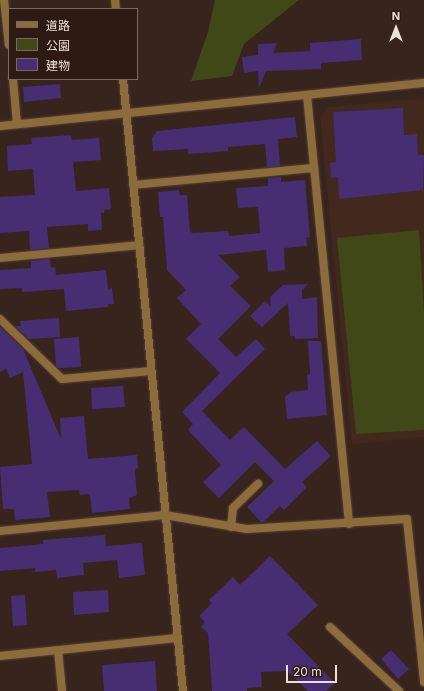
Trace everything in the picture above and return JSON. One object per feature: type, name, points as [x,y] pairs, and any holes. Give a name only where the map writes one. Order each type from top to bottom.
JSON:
[{"type":"street","points":[[4,0],[8,36]]},
{"type":"street","points":[[13,80],[17,124]]},
{"type":"street","points":[[123,80],[183,691]]},
{"type":"street","points":[[0,126],[424,83]]},
{"type":"street","points":[[307,95],[349,524]]},
{"type":"street","points":[[133,185],[314,168]]},
{"type":"street","points":[[0,258],[139,245]]},
{"type":"street","points":[[0,319],[62,379],[151,371]]},
{"type":"street","points":[[231,527],[233,508],[258,484]]},
{"type":"street","points":[[0,531],[165,515],[247,529],[349,524],[407,519],[421,625],[424,682]]},
{"type":"street","points":[[330,627],[399,691]]},
{"type":"street","points":[[0,656],[177,638]]},
{"type":"street","points":[[58,650],[62,691]]},
{"type":"shaded area","points":[[424,98],[424,437],[352,444],[320,117],[328,107]]},
{"type":"green space","points":[[215,0],[299,0],[244,44],[232,76],[191,81],[208,32]]},
{"type":"green space","points":[[419,230],[424,313],[424,430],[356,434],[337,238]]},
{"type":"building","points":[[361,39],[362,60],[321,63],[321,69],[266,71],[259,88],[258,71],[244,73],[242,57],[258,55],[258,44],[277,43],[273,53],[310,51],[310,43]]},
{"type":"building","points":[[60,84],[61,98],[24,102],[23,87]]},
{"type":"building","points":[[403,108],[404,135],[417,134],[418,155],[424,155],[423,190],[339,199],[338,177],[331,178],[330,163],[336,162],[333,112]]},
{"type":"building","points":[[295,117],[297,137],[278,139],[280,166],[267,167],[265,144],[228,147],[228,151],[188,154],[188,149],[153,151],[152,138],[157,131]]},
{"type":"building","points":[[71,135],[72,140],[99,138],[101,160],[73,162],[76,191],[109,188],[111,209],[104,210],[104,213],[101,213],[102,230],[88,231],[88,224],[47,227],[49,248],[30,250],[29,231],[0,233],[0,197],[35,195],[33,169],[8,171],[7,146],[32,144],[31,138]]},
{"type":"building","points":[[281,177],[281,182],[305,180],[310,237],[306,238],[307,246],[284,248],[285,270],[268,272],[266,250],[218,255],[240,277],[230,286],[251,306],[218,339],[236,357],[256,339],[265,349],[202,411],[230,440],[244,427],[285,469],[317,441],[331,456],[302,482],[307,487],[284,510],[280,506],[262,523],[247,507],[274,481],[255,462],[219,498],[203,482],[221,465],[188,430],[193,424],[182,412],[220,373],[186,339],[201,324],[177,298],[186,290],[167,270],[163,217],[160,217],[158,192],[179,190],[180,195],[187,195],[190,232],[228,231],[229,236],[260,233],[258,207],[238,208],[236,188],[268,186],[268,178]]},
{"type":"building","points":[[50,259],[51,268],[55,267],[56,275],[106,270],[108,289],[112,288],[114,304],[108,304],[108,307],[66,311],[64,289],[22,292],[22,288],[0,289],[0,270],[31,268],[31,261]]},
{"type":"building","points":[[308,284],[302,290],[302,299],[317,297],[318,338],[295,339],[295,336],[290,336],[288,303],[262,327],[250,316],[265,301],[271,307],[270,297],[283,285]]},
{"type":"building","points":[[59,318],[60,337],[29,339],[15,326],[21,326],[20,321]]},
{"type":"building","points":[[0,327],[23,349],[61,439],[60,418],[84,416],[88,459],[137,455],[138,468],[135,469],[135,473],[137,495],[129,498],[130,509],[92,513],[90,494],[80,495],[79,490],[47,492],[50,517],[15,520],[14,509],[3,509],[0,467],[32,464],[23,372],[10,378],[6,369],[0,372]]},
{"type":"building","points":[[79,337],[81,367],[59,368],[56,366],[54,339]]},
{"type":"building","points":[[308,341],[321,341],[327,415],[287,419],[285,397],[291,392],[308,390],[307,375],[310,374]]},
{"type":"building","points":[[123,386],[125,407],[92,409],[91,388]]},
{"type":"building","points":[[105,535],[106,546],[142,543],[145,575],[119,578],[117,560],[83,563],[84,575],[57,578],[56,570],[35,572],[35,568],[0,571],[0,548],[43,544],[43,540]]},
{"type":"building","points":[[270,556],[318,605],[287,634],[335,683],[326,691],[308,691],[287,671],[261,672],[262,687],[247,688],[247,691],[212,691],[208,633],[201,627],[205,622],[199,616],[212,603],[209,600],[233,577],[240,585]]},
{"type":"building","points":[[108,590],[109,612],[74,615],[73,592]]},
{"type":"building","points":[[25,595],[27,625],[13,626],[11,596]]},
{"type":"building","points":[[391,650],[409,669],[398,679],[381,659]]},
{"type":"building","points":[[155,661],[157,691],[104,691],[102,665]]}]
